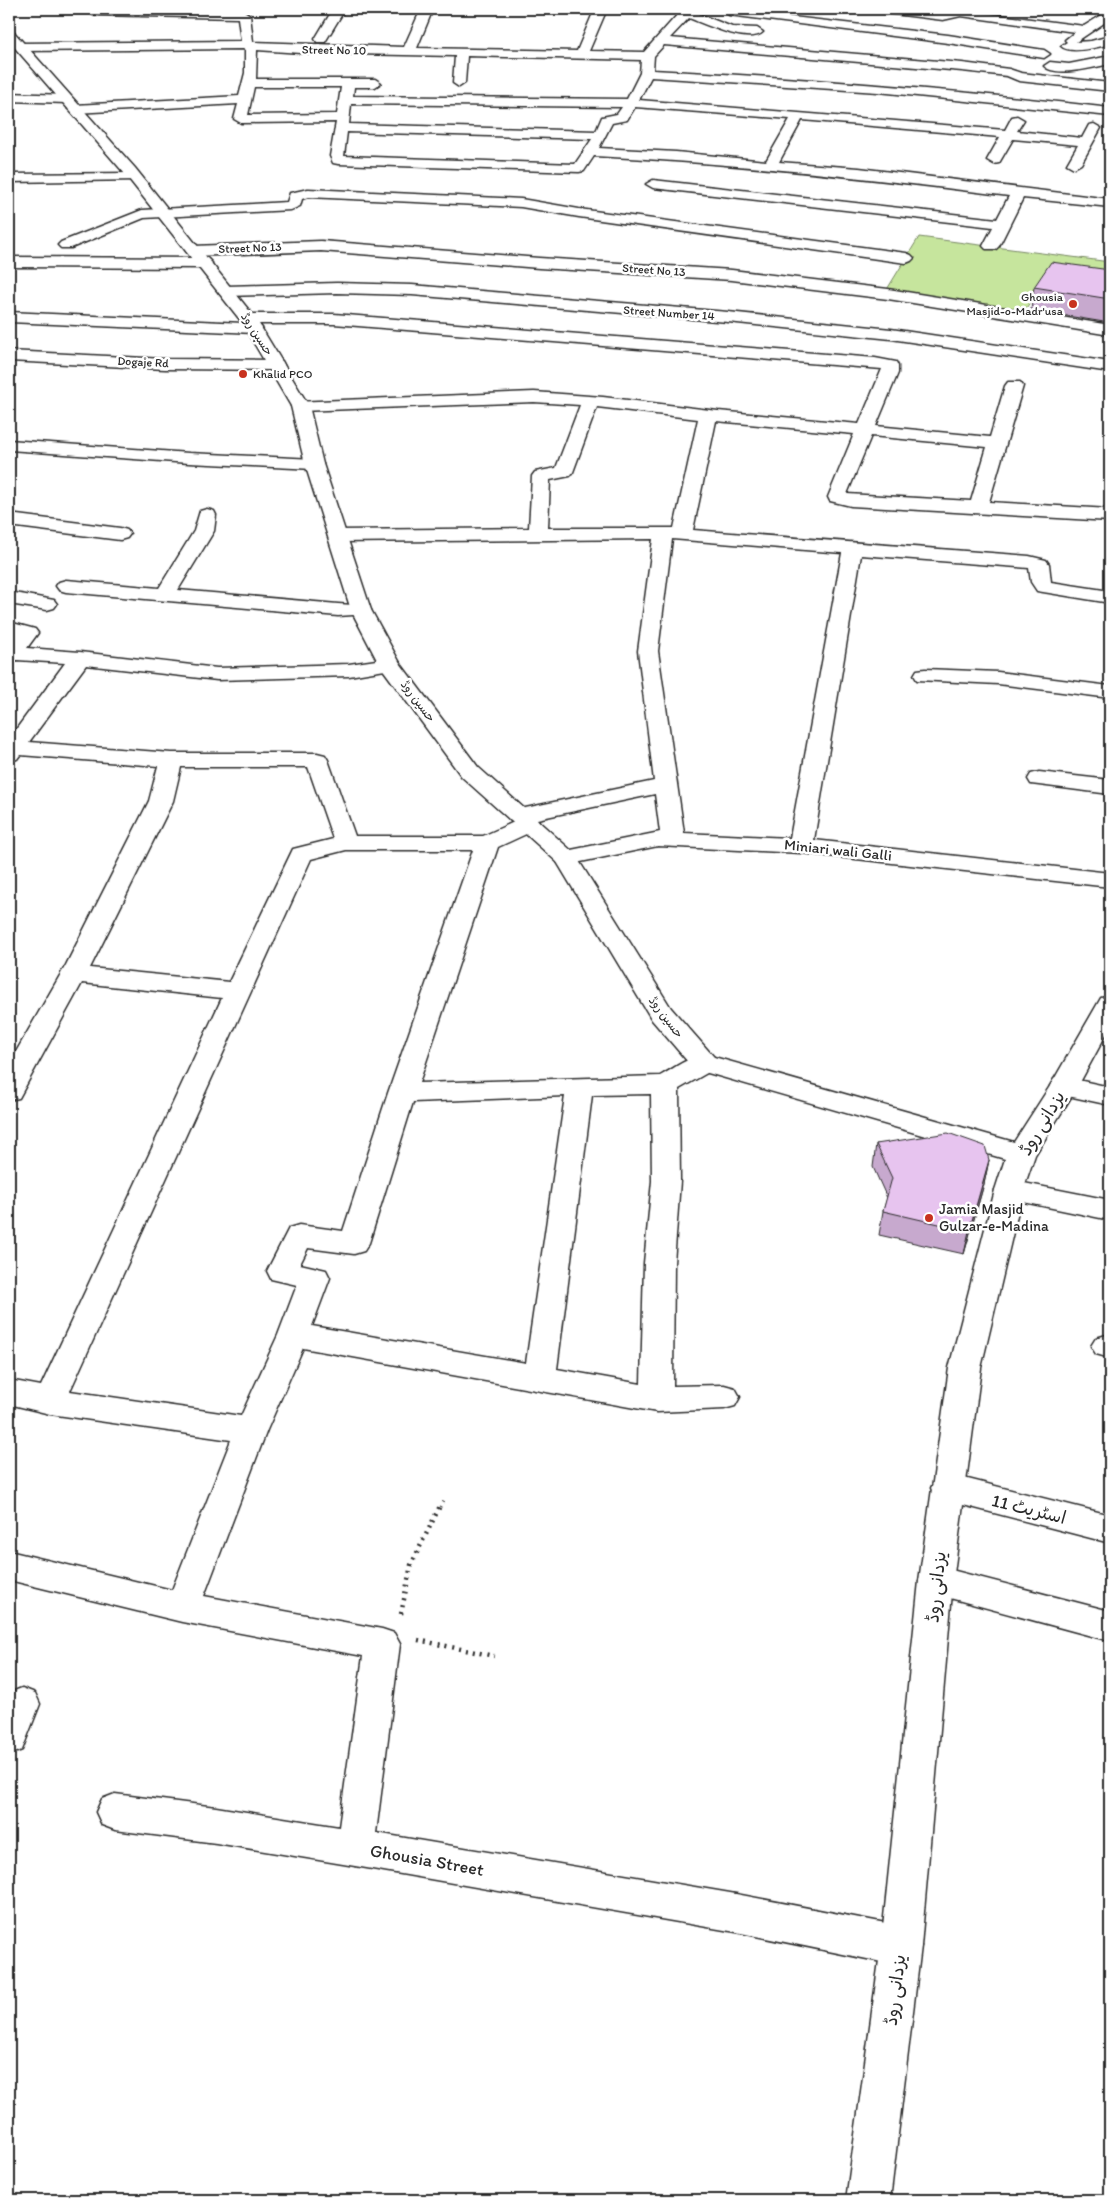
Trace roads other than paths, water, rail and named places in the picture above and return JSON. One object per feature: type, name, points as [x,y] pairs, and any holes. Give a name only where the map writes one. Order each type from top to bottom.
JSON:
[{"type":"street","points":[[321,39],[339,9]]},
{"type":"street","points":[[409,51],[427,9]]},
{"type":"street","points":[[547,9],[601,10],[581,55]]},
{"type":"street","points":[[675,9],[948,39],[1044,54]]},
{"type":"street","points":[[877,9],[944,16],[961,14],[1086,30]]},
{"type":"street","points":[[1095,10],[1110,13]]},
{"type":"street","points":[[96,11],[244,12],[247,46],[250,48],[249,83],[245,100],[236,119],[602,135]]},
{"type":"street","points":[[96,11],[126,47]]},
{"type":"street","points":[[696,11],[730,30],[767,33]]},
{"type":"street","points":[[622,117],[641,86],[646,73],[648,56],[682,17],[696,11]]},
{"type":"street","points":[[1009,73],[1020,62],[1061,47],[1110,13]]},
{"type":"street","name":"Street No 10","points":[[13,40],[126,47],[247,46],[648,56]]},
{"type":"street","name":"حسین روڈ","points":[[13,40],[134,177],[251,323],[300,406],[314,464],[361,610],[390,664],[470,772],[566,858],[661,1014],[704,1063]]},
{"type":"street","points":[[1061,47],[1091,45],[1110,40]]},
{"type":"street","points":[[660,41],[1009,73],[1019,77],[1110,87]]},
{"type":"street","points":[[354,50],[337,156],[338,160],[580,168],[602,135],[607,120],[622,117],[642,119]]},
{"type":"street","points":[[444,83],[464,83],[461,51]]},
{"type":"street","points":[[973,56],[1069,68],[1110,60]]},
{"type":"street","points":[[646,73],[940,93],[1108,108],[1074,164]]},
{"type":"street","points":[[249,83],[388,83]]},
{"type":"street","points":[[622,86],[641,86]]},
{"type":"street","points":[[9,97],[70,104],[245,100]]},
{"type":"street","points":[[346,100],[631,103],[1086,142]]},
{"type":"street","points":[[770,166],[798,116]]},
{"type":"street","points":[[994,160],[1019,117]]},
{"type":"street","points":[[590,152],[676,156],[896,176],[1018,193],[1110,203]]},
{"type":"street","points":[[9,178],[134,177]]},
{"type":"street","points":[[652,184],[1002,224]]},
{"type":"street","points":[[66,246],[137,215],[291,206],[295,203],[295,196],[308,193],[511,202],[906,258]]},
{"type":"street","points":[[991,246],[1018,193]]},
{"type":"street","points":[[819,246],[848,207]]},
{"type":"street","name":"Street No 13","points":[[9,262],[199,257],[321,246],[539,263],[732,275],[888,294],[1110,330]]},
{"type":"street","name":"Street Number 14","points":[[226,291],[328,288],[412,290],[891,334],[1110,367]]},
{"type":"street","points":[[9,317],[251,323],[334,319],[890,366],[890,373],[839,490],[838,498],[1110,515]]},
{"type":"street","name":"Dogaje Rd","points":[[9,356],[165,364],[276,365]]},
{"type":"street","points":[[979,506],[1014,386]]},
{"type":"street","points":[[300,406],[534,398],[997,443]]},
{"type":"street","points":[[538,533],[541,476],[564,472],[590,402]]},
{"type":"street","points":[[673,840],[648,651],[672,534],[708,415]]},
{"type":"street","points":[[9,445],[189,458],[314,464]]},
{"type":"street","points":[[166,594],[204,531],[207,515]]},
{"type":"street","points":[[9,520],[120,534]]},
{"type":"street","points":[[338,536],[538,533],[672,534],[1039,564],[1040,582],[1044,586],[1110,597]]},
{"type":"street","points":[[801,846],[852,549]]},
{"type":"street","points":[[66,586],[338,610],[361,610]]},
{"type":"street","points":[[9,598],[47,604]]},
{"type":"street","points":[[9,628],[28,633],[11,654]]},
{"type":"street","points":[[11,654],[80,658],[217,674],[348,670],[390,664]]},
{"type":"street","points":[[10,749],[80,658]]},
{"type":"street","points":[[925,675],[998,678],[1110,692]]},
{"type":"street","points":[[10,749],[171,760],[317,760],[346,843]]},
{"type":"street","points":[[9,1090],[74,974],[161,801],[171,760]]},
{"type":"street","points":[[1038,779],[1110,787]]},
{"type":"street","points":[[50,1401],[301,854],[346,843],[487,843],[524,820],[666,785]]},
{"type":"street","name":"Miniari wali Galli","points":[[566,858],[658,839],[801,846],[1110,880]]},
{"type":"street","points":[[9,1566],[182,1607],[251,1430],[293,1335],[315,1278],[282,1271],[299,1236],[354,1243],[402,1093],[487,843]]},
{"type":"street","points":[[74,974],[238,991]]},
{"type":"street","name":"یزدانی روڈ","points":[[868,2200],[901,1946],[936,1581],[965,1368],[1009,1190],[1021,1154],[1064,1086],[1110,1004]]},
{"type":"street","points":[[402,1093],[580,1086],[665,1085],[704,1063],[1021,1154]]},
{"type":"street","points":[[657,1399],[659,1263],[666,1181],[665,1085]]},
{"type":"street","points":[[540,1378],[580,1086]]},
{"type":"street","points":[[1064,1086],[1110,1096]]},
{"type":"street","points":[[1009,1190],[1110,1210]]},
{"type":"street","points":[[293,1335],[657,1399],[724,1397]]},
{"type":"street","points":[[9,1392],[50,1401],[251,1430]]},
{"type":"street","name":"اسٹریٹ 11","points":[[948,1488],[1110,1529]]},
{"type":"street","points":[[936,1581],[1110,1626]]},
{"type":"street","name":"Ghousia Street","points":[[182,1607],[382,1644],[355,1848],[736,1913],[901,1946]]},
{"type":"street","points":[[9,1738],[22,1704]]},
{"type":"street","points":[[116,1812],[216,1825],[355,1848]]},
{"type":"place","name":"Ghousia Masjid-o-Madr'usa","points":[[1073,304]]},
{"type":"place","name":"Khalid PCO","points":[[243,374]]},
{"type":"place","name":"Jamia Masjid Gulzar-e-Madina","points":[[929,1218]]}]
